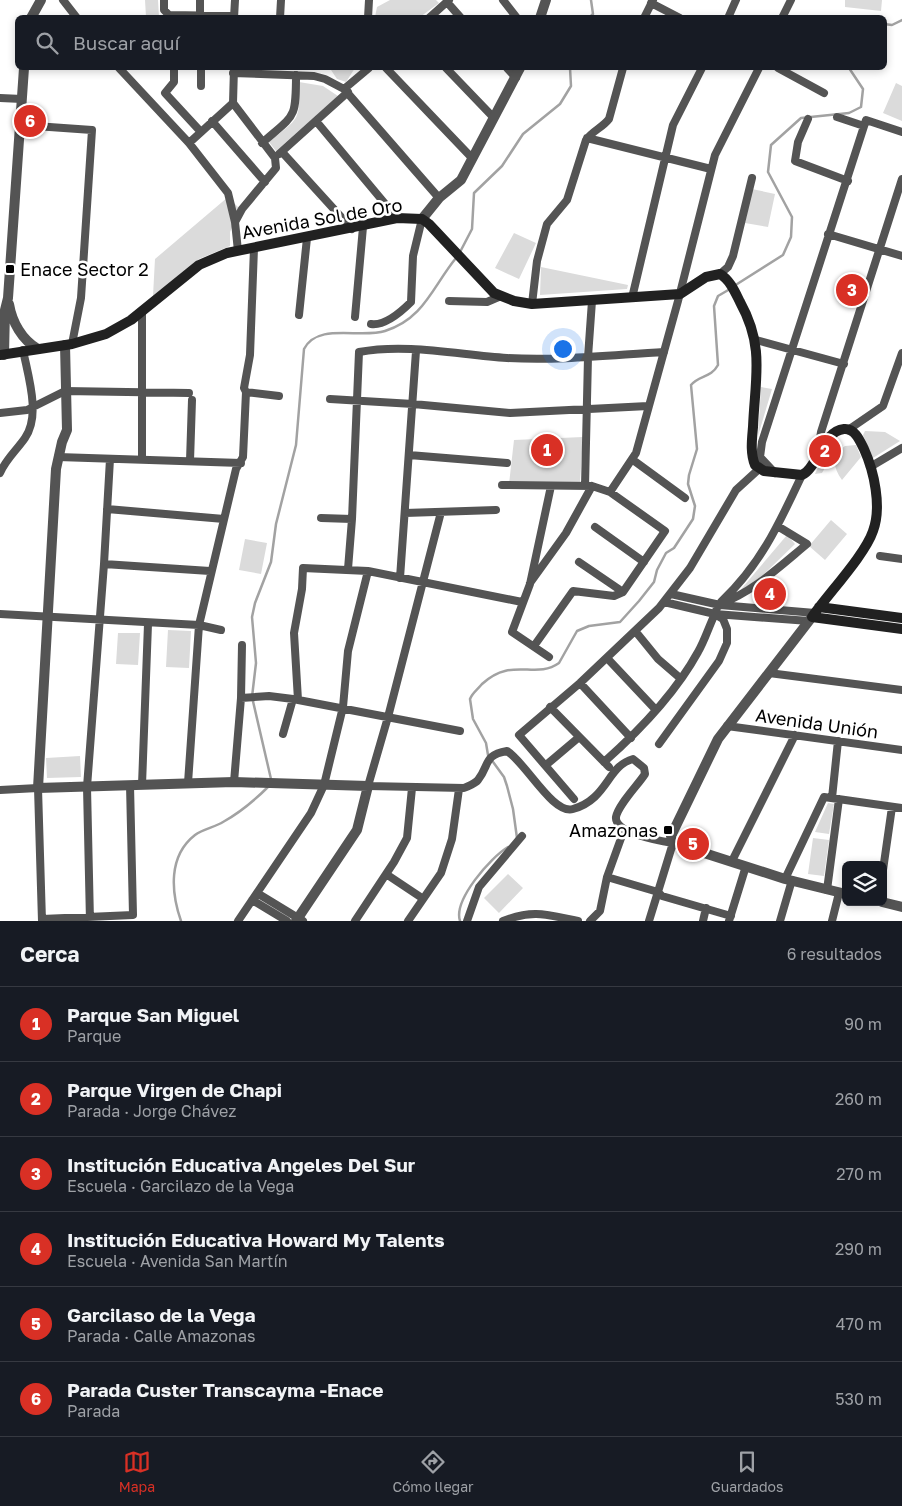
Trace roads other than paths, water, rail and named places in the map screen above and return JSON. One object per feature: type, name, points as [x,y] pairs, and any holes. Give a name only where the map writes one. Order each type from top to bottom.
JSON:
[{"type":"main road","name":"Avenida Sol de Oro","points":[[2,355],[23,350],[69,345],[106,334],[142,312],[199,265],[219,256],[238,250],[358,228],[397,218],[422,219],[434,228],[480,279],[501,296],[532,304],[680,294],[706,277],[723,276]]},
{"type":"main road","points":[[723,276],[745,311],[756,340],[757,360],[752,449],[753,460],[759,469],[777,474],[802,476],[810,470],[818,453],[836,432],[848,430],[858,438],[870,467],[876,508],[874,529],[863,549],[814,614]]},
{"type":"main road","points":[[814,614],[902,618]]},
{"type":"main road","points":[[814,614],[902,629]]},
{"type":"street","points":[[33,15],[42,0]]},
{"type":"street","points":[[63,0],[75,15]]},
{"type":"street","points":[[164,0],[164,10],[169,15]]},
{"type":"street","points":[[200,0],[200,15]]},
{"type":"street","points":[[234,15],[235,0]]},
{"type":"street","points":[[280,0],[280,15]]},
{"type":"street","points":[[368,15],[369,0]]},
{"type":"street","points":[[503,0],[515,15]]},
{"type":"street","points":[[541,15],[546,0]]},
{"type":"street","points":[[729,15],[736,0]]},
{"type":"street","points":[[784,15],[791,0]]},
{"type":"street","points":[[432,15],[448,1],[459,15]]},
{"type":"street","points":[[645,15],[652,1],[675,15]]},
{"type":"street","points":[[24,70],[21,125],[5,277],[8,298],[16,325],[27,341],[38,349]]},
{"type":"street","points":[[121,70],[189,143],[228,193],[235,222],[238,250]]},
{"type":"street","points":[[174,70],[174,82],[165,93],[201,132]]},
{"type":"street","points":[[201,70],[201,86]]},
{"type":"street","points":[[235,222],[242,209],[276,168],[275,158],[233,103],[233,70],[278,71],[325,79],[346,91],[439,198]]},
{"type":"street","points":[[275,158],[316,121],[367,70]]},
{"type":"street","points":[[388,70],[472,158]]},
{"type":"street","points":[[448,70],[494,118]]},
{"type":"street","points":[[508,70],[516,78]]},
{"type":"street","points":[[371,324],[379,324],[403,310],[411,302],[413,256],[422,219],[439,198],[461,180],[519,70]]},
{"type":"street","points":[[532,304],[537,261],[547,224],[567,200],[588,138],[608,119],[622,70]]},
{"type":"street","points":[[632,298],[678,113],[701,70]]},
{"type":"street","points":[[610,492],[633,460],[680,294],[711,169],[721,142],[758,70]]},
{"type":"street","points":[[782,70],[824,93]]},
{"type":"street","points":[[262,143],[292,116],[296,108],[296,75]]},
{"type":"street","points":[[0,98],[22,99]]},
{"type":"street","points":[[189,143],[233,103]]},
{"type":"street","points":[[808,118],[798,142],[795,161],[848,181]]},
{"type":"street","points":[[837,118],[864,126]]},
{"type":"street","points":[[777,474],[762,461],[760,450],[828,234],[848,181],[866,120],[902,132]]},
{"type":"street","points":[[212,121],[265,182]]},
{"type":"street","points":[[316,121],[397,218]]},
{"type":"street","points":[[21,125],[92,130],[80,298],[69,345],[65,391],[68,430],[58,457],[38,788],[42,920],[130,916],[134,912],[130,785]]},
{"type":"street","points":[[588,138],[666,156],[711,169]]},
{"type":"street","points":[[282,152],[358,228],[355,317]]},
{"type":"street","points":[[723,276],[733,256],[752,178]]},
{"type":"street","points":[[818,453],[821,432],[902,179]]},
{"type":"street","points":[[828,234],[902,256]]},
{"type":"street","points":[[299,315],[307,238]]},
{"type":"street","points":[[188,783],[199,625],[210,571],[236,469],[241,463],[246,392],[244,388],[250,355],[254,248]]},
{"type":"street","points":[[449,301],[487,302],[501,296]]},
{"type":"street","points":[[2,355],[5,310],[8,298]]},
{"type":"street","points":[[549,657],[512,632],[530,584],[566,533],[589,486],[588,357],[592,301]]},
{"type":"street","points":[[142,312],[142,459]]},
{"type":"street","points":[[756,340],[844,364]]},
{"type":"street","points":[[348,569],[359,352],[387,349],[509,358],[588,357],[664,352]]},
{"type":"street","points":[[0,473],[13,451],[26,438],[33,408],[23,350]]},
{"type":"street","points":[[400,578],[416,351]]},
{"type":"street","points":[[848,430],[882,406],[902,353]]},
{"type":"street","points":[[0,413],[33,408],[65,391],[142,392],[190,396],[190,461]]},
{"type":"street","points":[[246,392],[279,396]]},
{"type":"street","points":[[330,399],[510,413],[648,406]]},
{"type":"street","points":[[870,467],[902,448]]},
{"type":"street","points":[[409,455],[507,463]]},
{"type":"street","points":[[58,457],[241,463]]},
{"type":"street","points":[[90,919],[87,787],[110,459]]},
{"type":"street","points":[[633,460],[685,498]]},
{"type":"street","points":[[574,799],[519,735],[636,632],[664,602],[690,568],[736,490],[759,469]]},
{"type":"street","points":[[550,707],[578,738],[607,765],[656,709],[699,652],[716,614],[718,605],[752,569],[778,527],[802,476]]},
{"type":"street","points":[[502,485],[589,486],[610,492],[665,531],[624,592],[614,596],[573,591],[534,646]]},
{"type":"street","points":[[530,584],[551,486]]},
{"type":"street","points":[[107,509],[224,519]]},
{"type":"street","points":[[405,513],[496,510]]},
{"type":"street","points":[[254,896],[299,920],[357,830],[441,512]]},
{"type":"street","points":[[321,518],[352,519]]},
{"type":"street","points":[[596,527],[644,562]]},
{"type":"street","points":[[718,605],[739,597],[760,584],[807,544],[778,527]]},
{"type":"street","points":[[880,556],[902,559]]},
{"type":"street","points":[[579,562],[624,592]]},
{"type":"street","points":[[104,564],[210,571]]},
{"type":"street","points":[[283,734],[296,700],[294,633],[302,589],[303,568],[348,569],[368,572],[424,581],[522,602]]},
{"type":"street","points":[[238,921],[311,813],[324,785],[343,708],[348,651],[368,572]]},
{"type":"street","points":[[671,594],[718,605],[814,614]]},
{"type":"street","points":[[664,602],[716,614],[814,614]]},
{"type":"street","points":[[0,614],[148,624],[199,625],[221,630]]},
{"type":"street","points":[[659,744],[718,661],[727,643],[727,629],[723,619],[716,614]]},
{"type":"street","points":[[649,921],[673,843],[671,833],[718,739],[814,614]]},
{"type":"street","points":[[142,785],[148,624]]},
{"type":"street","points":[[636,632],[658,659],[680,678]]},
{"type":"street","points":[[238,782],[242,645]]},
{"type":"street","points":[[607,658],[656,709]]},
{"type":"street","points":[[769,672],[902,690]]},
{"type":"street","points":[[580,683],[631,738]]},
{"type":"street","points":[[241,698],[269,696],[296,700],[460,731]]},
{"type":"street","name":"Avenida Unión","points":[[728,726],[902,750]]},
{"type":"street","points":[[732,861],[795,734]]},
{"type":"street","points":[[546,765],[578,738]]},
{"type":"street","points":[[827,890],[836,799],[838,741]]},
{"type":"street","points":[[0,790],[238,782],[461,788],[477,782],[487,760],[496,753],[508,751],[518,758],[557,807],[568,811],[580,807],[599,795],[619,765],[632,759],[644,768],[645,774],[616,816],[622,829],[600,911],[590,921]]},
{"type":"street","points":[[354,921],[386,874],[407,838],[412,788]]},
{"type":"street","points":[[408,921],[441,873],[450,847],[461,788]]},
{"type":"street","points":[[780,921],[789,879],[824,797],[902,808]]},
{"type":"street","points":[[884,861],[892,806]]},
{"type":"street","points":[[622,829],[842,894]]},
{"type":"street","points":[[467,921],[479,887],[522,836]]},
{"type":"street","points":[[608,877],[658,892],[662,896],[706,908],[730,918],[746,866]]},
{"type":"street","points":[[386,874],[422,898]]},
{"type":"street","points":[[254,896],[287,921]]},
{"type":"street","points":[[832,921],[842,896]]},
{"type":"street","points":[[887,903],[902,907]]},
{"type":"street","points":[[703,921],[706,908]]},
{"type":"street","points":[[504,921],[521,914],[537,912],[578,921]]},
{"type":"waterway","points":[[591,0],[592,15]]},
{"type":"waterway","points":[[887,24],[892,25],[902,20]]},
{"type":"waterway","points":[[459,254],[472,229],[474,193],[502,166],[523,134],[560,104],[571,86],[570,70]]},
{"type":"waterway","points":[[734,286],[783,255],[791,237],[792,217],[768,172],[771,145],[801,118],[849,113],[861,107],[863,89],[850,70]]},
{"type":"waterway","points":[[271,779],[252,697],[256,663],[252,617],[255,603],[271,562],[276,524],[296,445],[304,349],[310,341],[319,336],[340,333],[375,333],[398,326],[419,310],[456,258]]},
{"type":"waterway","points":[[517,838],[513,809],[504,777],[488,755],[486,743],[473,719],[470,699],[482,684],[503,671],[541,670],[559,663],[577,631],[589,626],[620,622],[654,582],[657,570],[666,553],[674,548],[693,519],[695,506],[688,484],[697,449],[691,385],[712,372],[718,365],[714,306],[718,296],[730,289]]},
{"type":"waterway","points":[[181,921],[174,887],[174,875],[180,853],[195,835],[220,824],[236,814],[269,786]]},
{"type":"waterway","points":[[460,921],[459,912],[462,902],[475,880],[483,869],[508,847]]},
{"type":"place","name":"Parada Custer Transcayma -Enace","points":[[30,121]]},
{"type":"place","name":"Enace Sector 2","points":[[10,269]]},
{"type":"place","name":"Institución Educativa Angeles Del Sur","points":[[852,290]]},
{"type":"place","name":"Parque San Miguel","points":[[547,450]]},
{"type":"place","name":"Parque Virgen de Chapi","points":[[825,451]]},
{"type":"place","name":"Institución Educativa Howard My Talents","points":[[770,594]]},
{"type":"place","name":"Amazonas","points":[[668,830]]},
{"type":"place","name":"Garcilaso de la Vega","points":[[693,844]]}]
